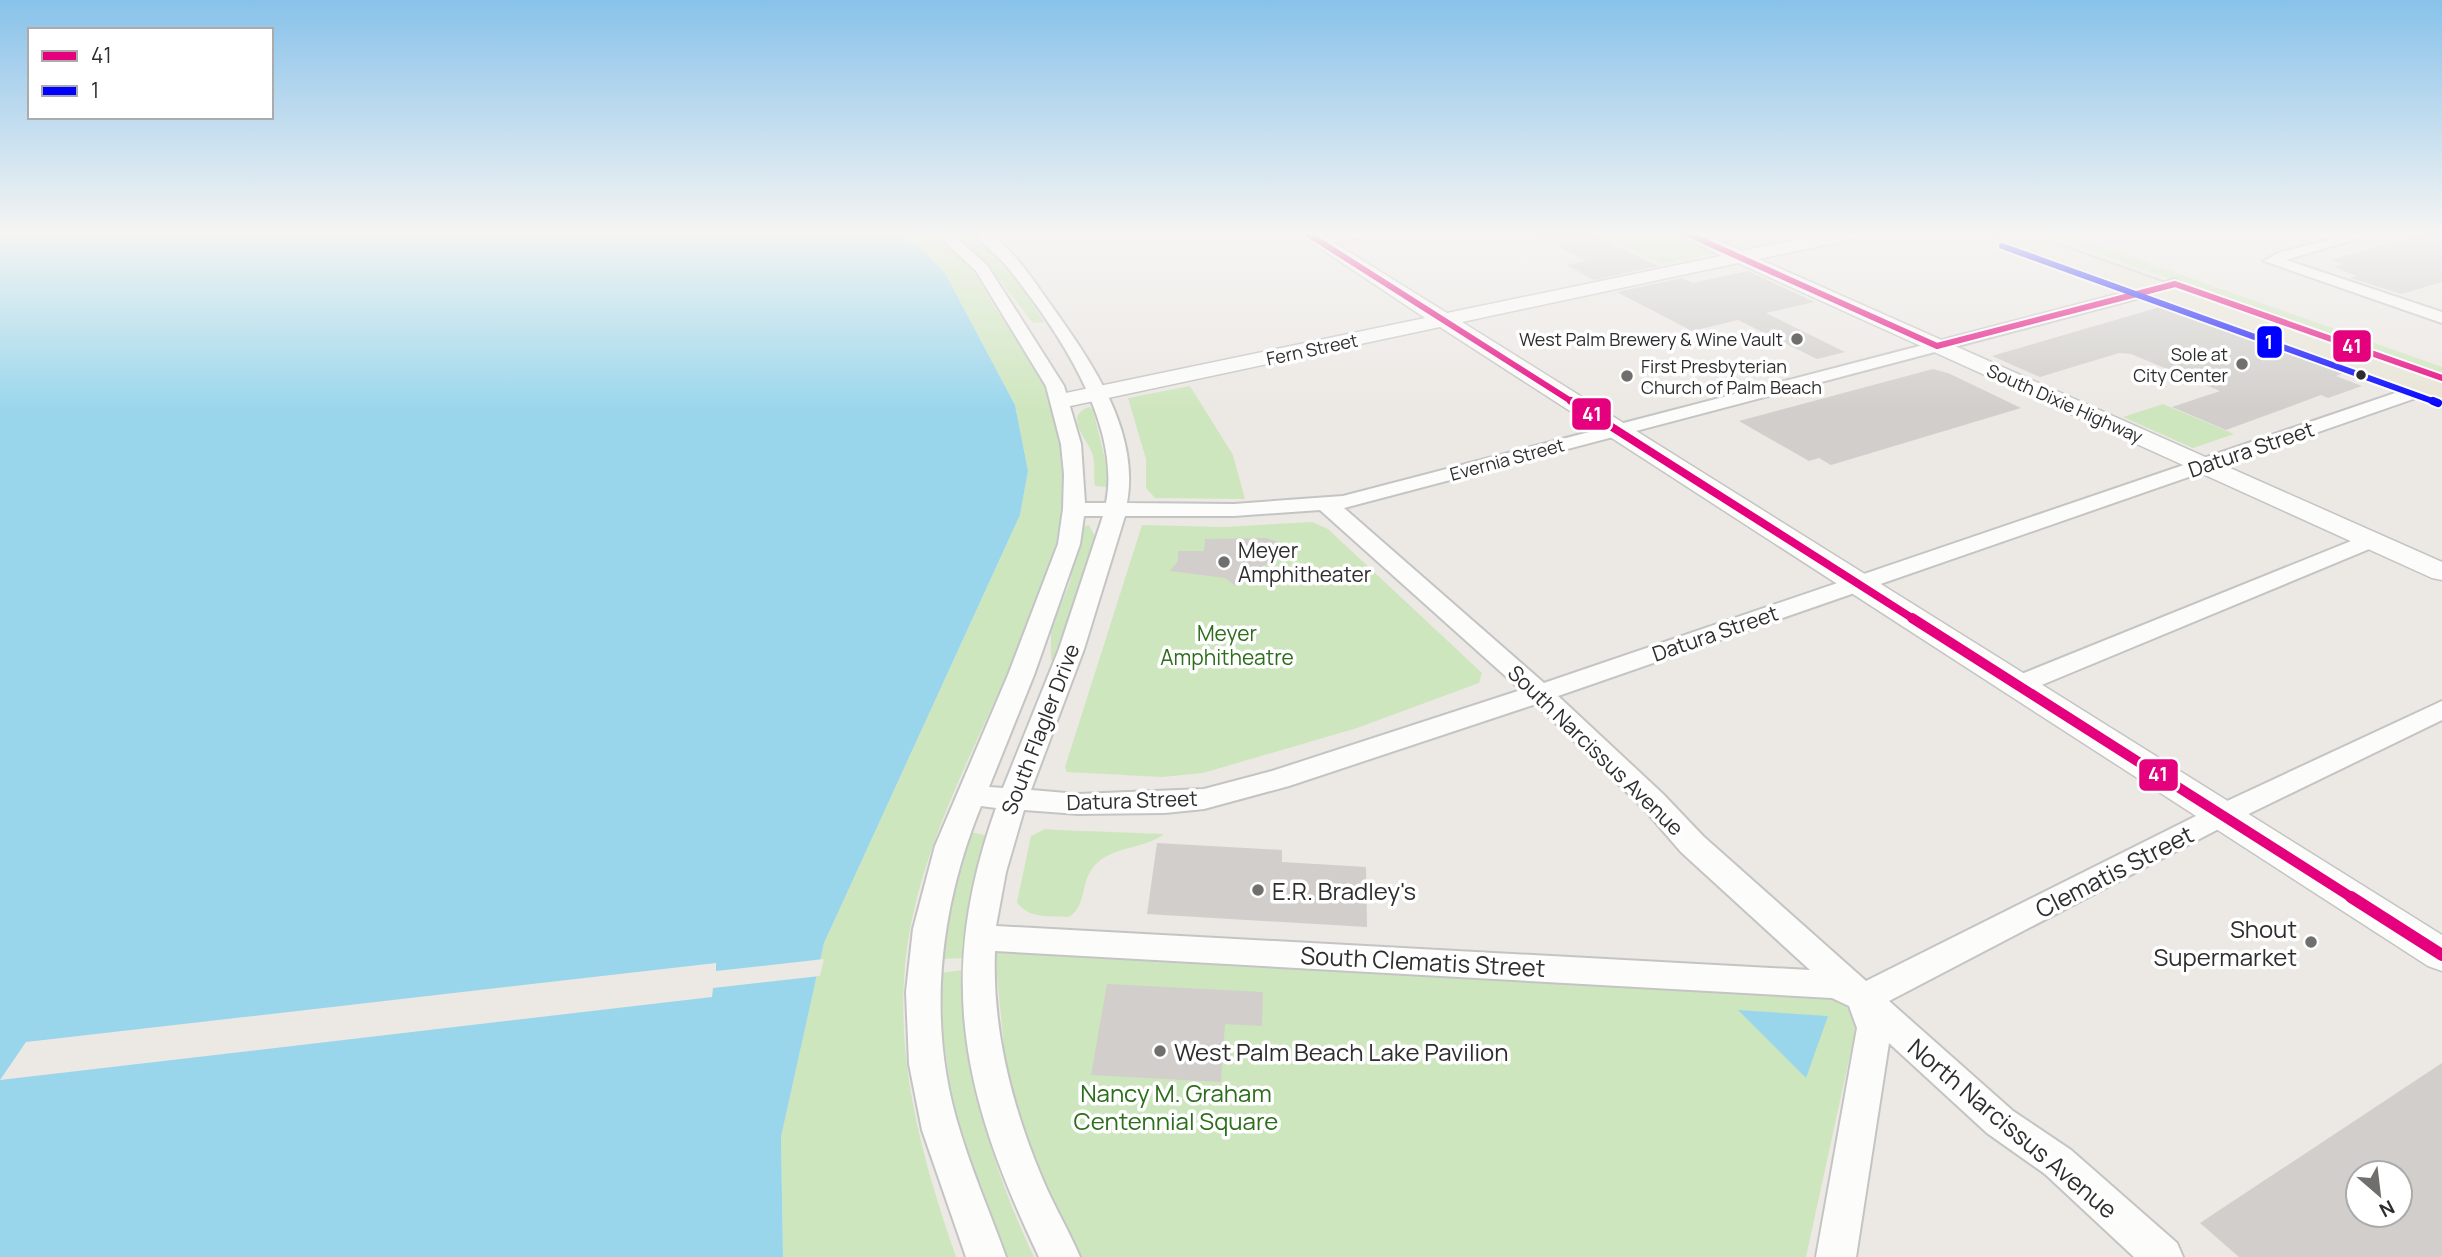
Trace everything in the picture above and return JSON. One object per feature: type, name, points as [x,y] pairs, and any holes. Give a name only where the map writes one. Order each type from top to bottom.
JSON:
[{"type":"main road","points":[[2184,293],[2439,385]]},
{"type":"street","name":"South Flagler Drive","points":[[986,1257],[941,1130],[927,1064],[923,992],[929,929],[950,846],[973,796],[1069,544],[1074,509],[1071,444],[1061,401],[1055,386],[997,293]]},
{"type":"street","name":"South Flagler Drive","points":[[1034,293],[1100,395],[1120,467],[1117,510],[1057,687],[1011,799],[992,865],[979,938],[979,994],[986,1055],[998,1109],[1040,1219],[1060,1257]]},
{"type":"street","points":[[1401,293],[2442,955]]},
{"type":"street","name":"Fern Street","points":[[1061,401],[1100,395],[1575,293]]},
{"type":"street","name":"South Dixie Highway","points":[[1818,293],[2442,572]]},
{"type":"street","name":"Evernia Street","points":[[1074,509],[1234,510],[1327,505],[2141,293]]},
{"type":"street","points":[[2366,293],[2442,318]]},
{"type":"street","name":"Datura Street","points":[[973,796],[1079,804],[1165,803],[1204,799],[1279,779],[1540,693],[2439,385]]},
{"type":"street","name":"South Narcissus Avenue","points":[[1327,505],[1540,693],[1660,808],[1692,844],[1863,998]]},
{"type":"street","points":[[2018,685],[2371,540]]},
{"type":"street","name":"Clematis Street","points":[[1863,998],[2222,815],[2442,709]]},
{"type":"street","name":"South Clematis Street","points":[[979,938],[1836,985],[1863,998]]},
{"type":"street","points":[[1836,1257],[1874,1028],[1863,998]]},
{"type":"street","name":"North Narcissus Avenue","points":[[1863,998],[2000,1122],[2058,1162],[2163,1257]]},
{"type":"green space","points":[[955,293],[986,293],[1035,368],[1051,404],[1058,435],[1063,482],[1061,513],[1049,567],[1018,649],[940,828],[924,873],[912,920],[905,967],[905,1041],[915,1115],[933,1187],[956,1257],[783,1257],[781,1137],[824,943],[1020,515],[1028,471],[1015,405]]},
{"type":"green space","points":[[1009,293],[1025,293],[1044,322],[1033,323]]},
{"type":"green space","points":[[2208,293],[2232,293],[2442,367],[2442,375]]},
{"type":"green space","points":[[1190,386],[1233,455],[1245,499],[1155,498],[1146,488],[1146,459],[1128,398]]},
{"type":"green space","points":[[2163,404],[2234,434],[2193,448],[2123,417]]},
{"type":"green space","points":[[1089,407],[1093,410],[1108,471],[1106,487],[1095,486],[1093,457],[1077,422],[1081,411]]},
{"type":"green space","name":"Meyer Amphitheatre","points":[[1312,522],[1328,529],[1482,673],[1479,683],[1357,728],[1203,773],[1162,777],[1067,772],[1065,767],[1142,525],[1223,527]]},
{"type":"green space","points":[[1089,525],[1095,536],[1056,659],[1051,660],[1051,629],[1070,582],[1081,527]]},
{"type":"green space","points":[[1045,829],[1164,834],[1102,859],[1090,871],[1075,912],[1069,917],[1054,917],[1033,914],[1017,902],[1031,836]]},
{"type":"green space","points":[[970,832],[985,835],[969,899],[962,958],[942,959],[950,900]]},
{"type":"green space","name":"Nancy M. Graham Centennial Square","points":[[999,948],[1823,994],[1846,1007],[1853,1017],[1855,1032],[1806,1257],[1079,1257],[1027,1142],[1005,1058],[995,954]]},
{"type":"green space","points":[[962,970],[969,1046],[983,1117],[1004,1186],[1034,1257],[1005,1257],[966,1157],[951,1091],[943,1036],[941,973]]},
{"type":"water","points":[[0,293],[955,293],[1015,405],[1028,471],[1020,515],[824,943],[781,1137],[783,1257],[0,1257]]},
{"type":"water","points":[[1738,1010],[1828,1016],[1806,1078]]},
{"type":"pier","points":[[824,959],[820,976],[713,988],[712,997],[0,1080],[26,1042],[716,963],[716,971]]},
{"type":"building","points":[[1618,293],[1794,293],[1814,302],[1766,313],[1845,352],[1817,359],[1738,320],[1692,331]]},
{"type":"building","name":"Sole at City Center","points":[[2167,305],[2350,371],[2336,376],[2362,386],[2328,398],[2321,395],[2226,430],[2172,407],[2220,391],[2131,354],[2119,353],[2040,377],[1992,356]]},
{"type":"building","points":[[1933,369],[1948,373],[2021,408],[1831,465],[1819,458],[1809,461],[1739,421]]},
{"type":"building","name":"Meyer Amphitheater","points":[[1266,538],[1293,547],[1268,564],[1239,576],[1236,586],[1225,578],[1170,571],[1178,561],[1178,551],[1204,551],[1205,539]]},
{"type":"building","name":"E.R. Bradley's","points":[[1157,843],[1282,850],[1282,862],[1366,867],[1367,927],[1147,914]]},
{"type":"building","name":"West Palm Beach Lake Pavilion","points":[[1107,984],[1263,992],[1262,1026],[1225,1024],[1221,1082],[1091,1075]]},
{"type":"building","points":[[2442,1063],[2442,1257],[2239,1257],[2200,1223]]},
{"type":"transit line","name":"41","points":[[1400,293],[2442,955]]},
{"type":"transit line","name":"41","points":[[1818,293],[1937,346],[2142,293]]},
{"type":"transit line","name":"1","points":[[2132,293],[2438,403]]},
{"type":"transit line","name":"41","points":[[2200,293],[2442,378]]},
{"type":"place","name":"West Palm Brewery & Wine Vault","points":[[1797,339]]},
{"type":"place","name":"Sole at City Center","points":[[2242,364]]},
{"type":"place","name":"First Presbyterian Church of Palm Beach","points":[[1627,376]]},
{"type":"place","name":"Meyer Amphitheater","points":[[1224,562]]},
{"type":"place","name":"E.R. Bradley's","points":[[1258,890]]},
{"type":"place","name":"Shout Supermarket","points":[[2311,942]]},
{"type":"place","name":"West Palm Beach Lake Pavilion","points":[[1160,1051]]}]
